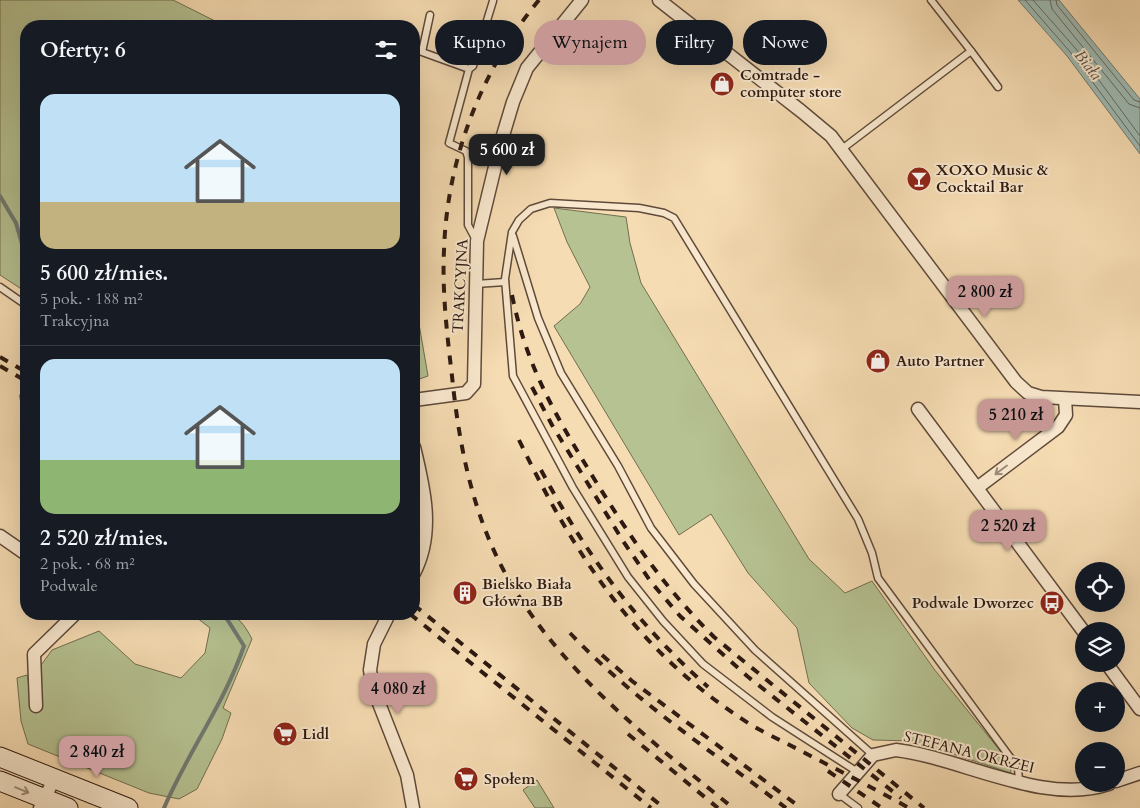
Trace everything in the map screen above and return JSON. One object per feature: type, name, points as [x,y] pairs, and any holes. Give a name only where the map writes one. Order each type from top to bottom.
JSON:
[{"type":"main road","points":[[0,758],[128,808]]},
{"type":"main road","points":[[0,781],[42,804],[68,808]]},
{"type":"street","name":"TRAKCYJNA","points":[[420,399],[466,393],[471,390],[474,377],[477,241],[506,126],[527,68],[582,0]]},
{"type":"street","points":[[659,0],[801,110],[842,149],[1016,382],[1028,393],[1041,397],[1065,399],[1140,402]]},
{"type":"street","points":[[977,488],[1058,427],[1066,415],[1065,399]]},
{"type":"street","points":[[918,409],[1077,622]]},
{"type":"street","points":[[420,472],[424,489],[426,534],[420,539]]},
{"type":"street","points":[[0,536],[20,550]]},
{"type":"street","points":[[36,706],[34,654],[69,620]]},
{"type":"street","points":[[386,620],[374,644],[370,670],[373,688],[407,775],[413,808]]},
{"type":"street","points":[[1113,672],[1140,709]]},
{"type":"street","name":"STEFANA OKRZEI","points":[[873,755],[896,750],[909,752],[1052,789],[1075,790]]},
{"type":"street","points":[[839,794],[856,771],[873,755]]},
{"type":"street","points":[[1125,778],[1140,773]]},
{"type":"street","points":[[42,804],[54,779]]},
{"type":"lane","points":[[931,0],[998,87]]},
{"type":"lane","points":[[477,241],[468,225],[468,158],[466,151],[449,143],[469,69],[473,66],[493,1]]},
{"type":"lane","points":[[430,15],[422,52],[469,69]]},
{"type":"lane","points":[[842,149],[971,51]]},
{"type":"lane","points":[[856,771],[772,717],[703,664],[663,621],[628,577],[573,488],[513,376],[505,282],[512,232],[518,220],[531,209],[550,204],[639,208],[674,218],[858,520],[872,552],[878,578],[1018,768],[1019,781]]},
{"type":"lane","points":[[512,232],[538,318],[561,373],[618,466],[651,528],[694,584],[755,650],[873,755]]},
{"type":"lane","points":[[475,284],[505,282]]},
{"type":"lane","points":[[0,287],[20,301]]},
{"type":"lane","points":[[839,794],[858,808]]},
{"type":"green space","points":[[0,0],[173,0],[213,20],[20,20],[20,288],[0,275]]},
{"type":"green space","points":[[554,208],[626,217],[630,243],[641,283],[809,559],[845,593],[872,581],[934,669],[1010,763],[1011,773],[913,741],[873,740],[852,728],[809,683],[797,628],[748,573],[711,514],[679,535],[554,326],[580,304],[590,287],[567,242]]},
{"type":"green space","points":[[420,330],[428,376],[420,379]]},
{"type":"green space","points":[[200,620],[239,620],[252,639],[223,708],[231,713],[222,739],[197,789],[179,799],[149,793],[28,744],[21,721],[17,678],[27,675],[35,713],[41,704],[39,668],[52,650],[99,631],[135,664],[181,678],[205,653],[210,628]]},
{"type":"green space","points":[[537,780],[554,808],[535,808],[523,790]]},
{"type":"water","name":"Biała","points":[[1018,0],[1059,0],[1140,99],[1140,154],[1067,56]]},
{"type":"waterway","points":[[0,196],[16,223],[20,237]]},
{"type":"waterway","points":[[164,808],[226,688],[244,646],[228,620]]},
{"type":"railway","points":[[539,0],[518,27],[484,86],[460,149],[452,182],[444,250],[445,313],[455,405],[465,463],[472,492],[492,546],[520,598],[541,629],[591,685],[618,711],[733,808]]},
{"type":"railway","points":[[512,295],[518,321],[534,368],[555,411],[579,454],[634,541],[678,599],[714,637],[924,808]]},
{"type":"railway","points":[[0,357],[20,369]]},
{"type":"railway","points":[[0,366],[20,378]]},
{"type":"railway","points":[[532,387],[552,425],[623,541],[651,582],[680,616],[747,676],[901,798]]},
{"type":"railway","points":[[519,440],[561,521],[585,558],[637,628],[668,660],[702,690],[747,722],[909,808]]},
{"type":"railway","points":[[541,470],[576,531],[614,586],[658,638],[708,687]]},
{"type":"railway","points":[[420,610],[664,808]]},
{"type":"railway","points":[[417,620],[651,808]]},
{"type":"railway","points":[[570,633],[620,681],[674,725],[786,808]]},
{"type":"railway","points":[[602,655],[632,681],[801,808]]},
{"type":"railway","points":[[628,734],[718,808]]},
{"type":"railway","points":[[828,771],[882,808]]},
{"type":"place","name":"Comtrade - computer store","points":[[722,84]]},
{"type":"place","name":"XOXO Music & Cocktail Bar","points":[[919,179]]},
{"type":"place","name":"Auto Partner","points":[[878,361]]},
{"type":"place","name":"Bielsko Biała Główna BB","points":[[465,593]]},
{"type":"place","name":"Podwale Dworzec","points":[[1052,603]]},
{"type":"place","name":"Lidl","points":[[285,734]]},
{"type":"place","name":"Społem","points":[[466,779]]}]
